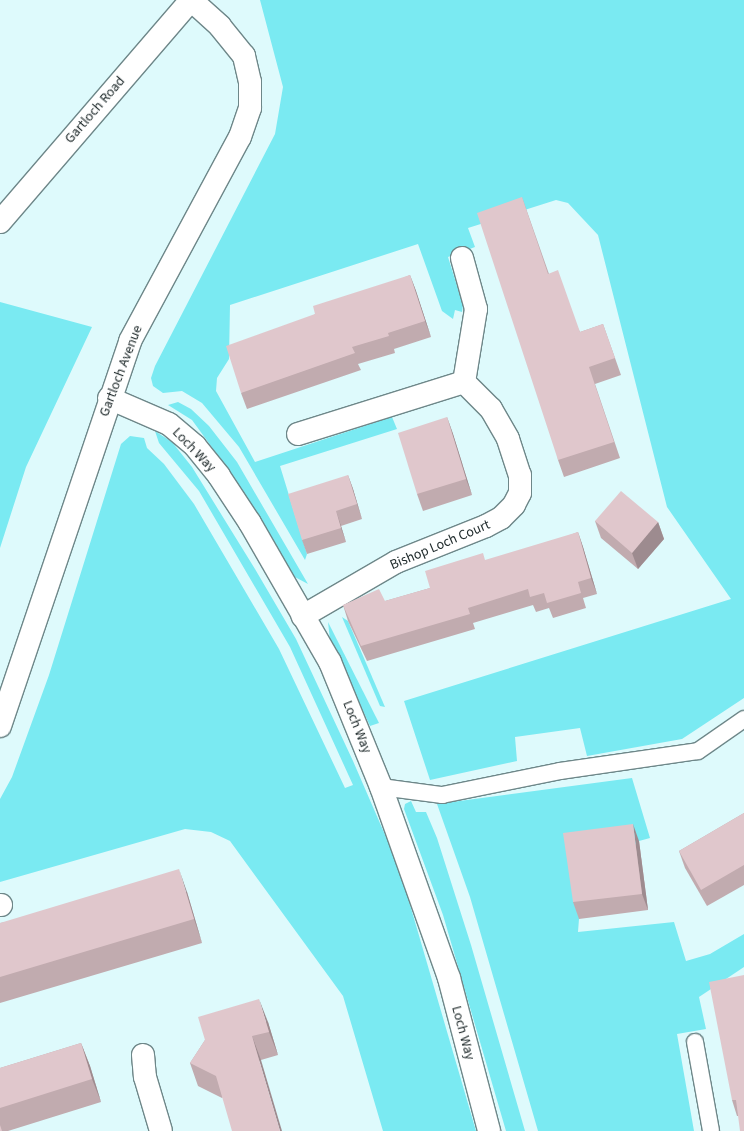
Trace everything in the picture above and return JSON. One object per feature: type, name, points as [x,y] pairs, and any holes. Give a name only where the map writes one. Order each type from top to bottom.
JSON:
[{"type":"street","name":"Gartloch Road","points":[[0,222],[191,0]]},
{"type":"street","name":"Gartloch Avenue","points":[[0,726],[109,398],[130,341],[240,137],[250,108],[250,82],[244,56],[220,26],[191,0]]},
{"type":"street","points":[[298,434],[464,382],[476,309],[462,258]]},
{"type":"street","name":"Bishop Loch Court","points":[[303,616],[396,562],[486,526],[501,518],[514,505],[520,493],[520,475],[508,439],[491,409],[464,382]]},
{"type":"street","name":"Loch Way","points":[[109,398],[169,424],[195,446],[219,476],[250,523],[330,662],[381,787],[449,978],[489,1131]]},
{"type":"street","points":[[143,1055],[145,1077],[161,1131]]},
{"type":"lane","points":[[381,787],[442,795],[560,771],[698,751],[744,719]]},
{"type":"lane","points":[[695,1042],[711,1131]]},
{"type":"shaded area","points":[[260,0],[744,0],[744,698],[682,739],[587,756],[580,728],[515,737],[517,761],[430,780],[404,701],[731,599],[667,507],[598,235],[568,203],[556,200],[468,228],[475,247],[448,257],[463,305],[462,312],[455,310],[453,319],[442,311],[418,244],[230,305],[229,359],[217,378],[216,391],[255,462],[392,417],[397,429],[280,466],[307,554],[305,560],[239,447],[202,403],[182,391],[163,393],[153,386],[151,378],[155,366],[275,134],[283,87]]},
{"type":"shaded area","points":[[0,302],[92,327],[26,467],[0,548]]},
{"type":"shaded area","points":[[178,402],[191,409],[209,426],[237,462],[308,584],[293,576],[235,479],[192,420],[168,405]]},
{"type":"shaded area","points":[[155,431],[172,442],[192,467],[255,569],[296,639],[353,761],[399,867],[476,1131],[383,1131],[343,996],[230,841],[211,832],[185,829],[0,882],[0,799],[12,777],[49,675],[121,444],[130,436],[144,438],[147,448],[164,464],[194,504],[279,649],[345,788],[353,785],[290,647],[199,491],[159,443]]},
{"type":"shaded area","points":[[342,617],[348,621],[385,707],[380,706]]},
{"type":"shaded area","points":[[328,622],[379,723],[370,726],[330,640]]},
{"type":"shaded area","points":[[632,778],[650,838],[639,841],[579,919],[578,932],[674,922],[686,961],[710,954],[744,934],[744,967],[699,997],[706,1029],[677,1034],[694,1131],[538,1131],[470,897],[437,804]]},
{"type":"shaded area","points":[[411,801],[416,812],[426,812],[437,838],[471,945],[525,1131],[506,1131],[443,915],[404,809],[405,804]]},
{"type":"building","points":[[522,197],[548,274],[558,270],[580,332],[603,324],[615,358],[589,367],[614,442],[558,460],[477,213]]},
{"type":"building","points":[[410,275],[425,321],[388,333],[389,336],[352,347],[355,353],[241,393],[226,346],[315,314],[313,306]]},
{"type":"building","points":[[447,417],[466,479],[417,494],[398,433]]},
{"type":"building","points":[[348,475],[357,504],[336,511],[341,528],[302,540],[288,494]]},
{"type":"building","points":[[621,491],[658,522],[632,553],[595,521]]},
{"type":"building","points":[[578,532],[591,578],[578,582],[581,593],[547,603],[544,593],[530,597],[528,589],[468,608],[470,614],[361,646],[343,605],[379,589],[385,601],[430,588],[425,571],[483,553],[485,560]]},
{"type":"building","points":[[744,813],[744,865],[701,890],[679,851]]},
{"type":"building","points":[[633,824],[642,894],[573,902],[563,833]]},
{"type":"building","points":[[179,869],[194,919],[0,977],[0,923]]},
{"type":"building","points":[[744,975],[744,1131],[740,1131],[736,1100],[732,1100],[709,982]]},
{"type":"building","points":[[259,999],[269,1032],[252,1036],[280,1131],[232,1131],[216,1076],[190,1063],[205,1040],[198,1017]]},
{"type":"building","points":[[81,1043],[92,1079],[0,1108],[0,1068]]}]
